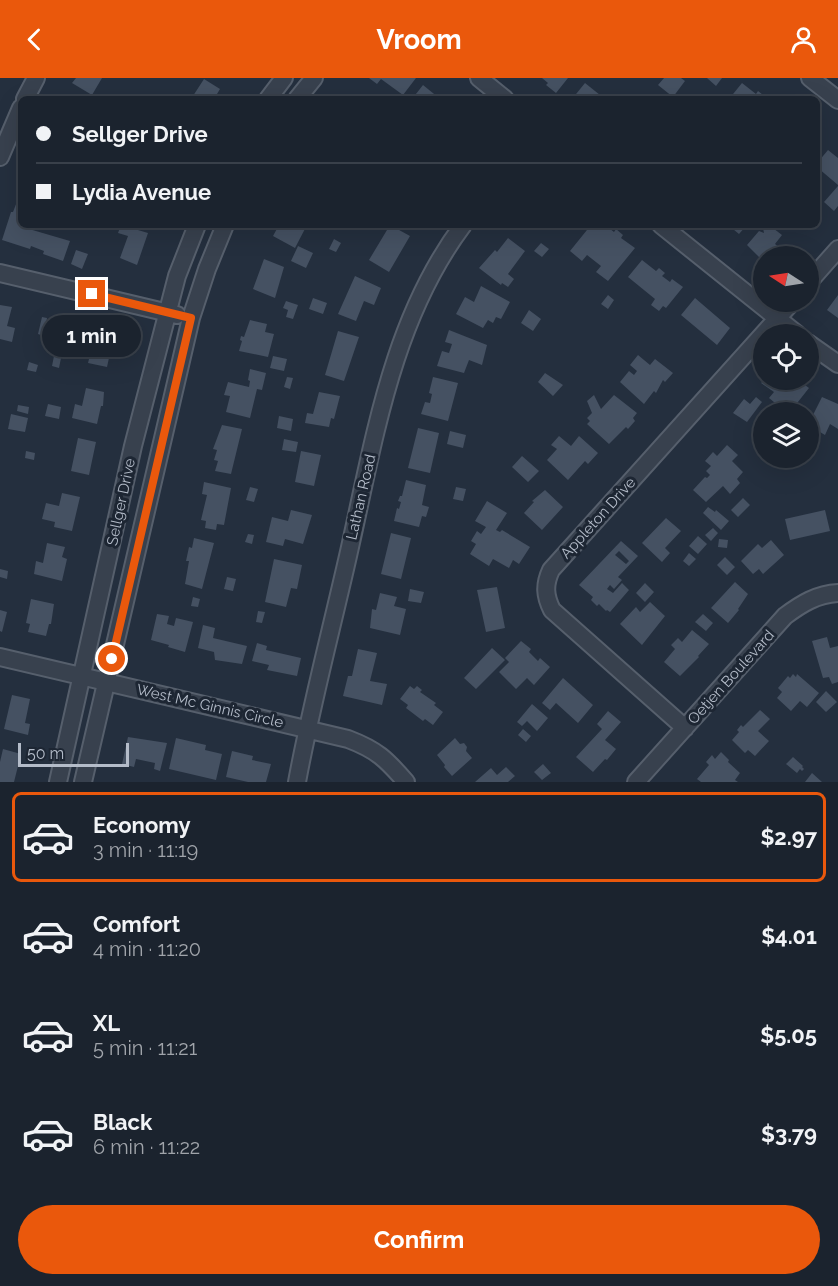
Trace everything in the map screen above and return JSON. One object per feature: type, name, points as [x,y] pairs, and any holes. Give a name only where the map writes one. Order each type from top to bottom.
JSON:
[{"type":"street","points":[[27,96],[36,78]]},
{"type":"street","points":[[270,96],[284,78]]},
{"type":"street","points":[[300,96],[315,78]]},
{"type":"street","points":[[479,78],[501,96]]},
{"type":"street","points":[[810,78],[838,100]]},
{"type":"street","points":[[0,157],[18,115]]},
{"type":"street","name":"Sellger Drive","points":[[57,782],[133,446],[177,276],[196,228]]},
{"type":"street","name":"Sellger Drive","points":[[83,782],[191,318],[224,228]]},
{"type":"street","name":"Lathan Road","points":[[297,782],[376,431],[396,353],[436,267],[461,228]]},
{"type":"street","points":[[665,228],[784,324]]},
{"type":"street","points":[[819,271],[838,249]]},
{"type":"street","points":[[0,273],[191,318]]},
{"type":"street","name":"Appleton Drive","points":[[685,728],[552,610],[545,592],[547,580],[551,570],[783,312]]},
{"type":"street","points":[[819,351],[838,364]]},
{"type":"street","name":"Oetjen Boulevard","points":[[636,782],[784,616],[814,598],[838,593]]},
{"type":"street","name":"West Mc Ginnis Circle","points":[[0,657],[348,739],[368,747],[385,758],[406,782]]},
{"type":"building","points":[[76,78],[102,78],[92,95],[72,83]]},
{"type":"building","points":[[369,78],[416,78],[403,95],[381,79],[377,84]]},
{"type":"building","points":[[542,78],[568,78],[556,93],[546,85],[548,83]]},
{"type":"building","points":[[664,78],[681,78],[685,81],[674,96],[658,85]]},
{"type":"building","points":[[707,78],[722,78],[716,86]]},
{"type":"building","points":[[204,79],[220,89],[216,96],[193,96]]},
{"type":"building","points":[[585,83],[601,96],[574,96]]},
{"type":"building","points":[[742,83],[756,94],[758,91],[764,96],[731,96]]},
{"type":"building","points":[[423,85],[437,96],[414,96]]},
{"type":"building","points":[[828,150],[838,158],[838,185],[820,170],[820,160]]},
{"type":"building","points":[[838,186],[838,206],[834,211],[824,202]]},
{"type":"building","points":[[18,199],[18,228],[30,228],[70,241],[63,261],[43,254],[44,251],[31,246],[30,249],[2,240],[11,212]]},
{"type":"building","points":[[120,228],[131,228],[148,233],[137,265],[120,258],[128,236],[118,233]]},
{"type":"building","points":[[277,228],[305,228],[295,248],[273,236]]},
{"type":"building","points":[[388,228],[395,228],[410,236],[389,272],[369,260]]},
{"type":"building","points":[[589,228],[609,228],[614,232],[616,229],[623,235],[621,238],[635,248],[608,281],[596,272],[601,266],[587,255],[582,261],[570,251]]},
{"type":"building","points":[[732,228],[744,228],[739,234]]},
{"type":"building","points":[[763,228],[773,228],[782,235],[775,244],[778,246],[753,246],[753,251],[747,245],[759,231],[764,233]]},
{"type":"building","points":[[508,238],[525,251],[508,274],[514,279],[508,287],[502,283],[501,285],[479,268],[495,250],[497,252]]},
{"type":"building","points":[[334,239],[341,243],[336,252],[329,249]]},
{"type":"building","points":[[541,243],[549,249],[542,257],[534,251]]},
{"type":"building","points":[[298,246],[313,253],[306,268],[291,261]]},
{"type":"building","points":[[76,250],[88,254],[82,269],[71,264]]},
{"type":"building","points":[[264,259],[284,267],[275,298],[253,289]]},
{"type":"building","points":[[642,260],[656,271],[659,268],[665,273],[662,276],[670,282],[672,279],[683,287],[666,308],[663,306],[659,311],[651,305],[655,299],[628,277]]},
{"type":"building","points":[[355,276],[381,288],[374,305],[364,301],[356,321],[338,314]]},
{"type":"building","points":[[481,286],[510,302],[501,319],[496,317],[493,323],[488,320],[483,328],[456,314],[465,297],[474,302]]},
{"type":"building","points":[[608,295],[614,300],[608,309],[601,304]]},
{"type":"building","points":[[838,295],[838,318],[827,310]]},
{"type":"building","points":[[313,298],[327,303],[323,314],[309,309]]},
{"type":"building","points":[[695,298],[730,328],[717,345],[681,315]]},
{"type":"building","points":[[286,301],[298,305],[293,319],[286,317],[288,310],[283,308]]},
{"type":"building","points":[[0,305],[12,307],[7,326],[15,328],[12,342],[0,339]]},
{"type":"building","points":[[529,310],[541,319],[533,331],[521,323]]},
{"type":"building","points":[[42,317],[47,318],[44,336],[38,334]]},
{"type":"building","points":[[61,317],[75,320],[71,337],[57,334]]},
{"type":"building","points":[[250,320],[267,324],[265,332],[274,334],[268,357],[239,351],[241,336],[244,337]]},
{"type":"building","points":[[449,330],[487,345],[482,365],[469,360],[464,373],[437,366],[442,351],[449,353],[452,344],[445,342]]},
{"type":"building","points":[[96,331],[114,335],[107,367],[88,363]]},
{"type":"building","points":[[338,331],[359,337],[344,381],[325,375]]},
{"type":"building","points":[[638,355],[650,365],[655,359],[673,373],[665,382],[663,380],[656,393],[654,391],[644,404],[620,382],[629,371],[634,375],[637,371],[630,365]]},
{"type":"building","points":[[54,356],[61,358],[59,368],[52,366]]},
{"type":"building","points":[[273,356],[287,359],[284,371],[270,368]]},
{"type":"building","points":[[29,362],[38,365],[36,372],[27,370]]},
{"type":"building","points":[[250,369],[266,373],[262,390],[257,389],[250,418],[226,412],[230,396],[224,395],[228,382],[249,387]]},
{"type":"building","points":[[545,373],[563,385],[553,396],[538,382]]},
{"type":"building","points":[[287,377],[293,378],[290,389],[284,387]]},
{"type":"building","points":[[433,377],[458,383],[448,421],[421,414],[425,402],[430,403],[432,394],[429,393]]},
{"type":"building","points":[[86,388],[104,392],[103,406],[101,406],[97,424],[72,418],[75,404],[82,406]]},
{"type":"building","points":[[771,390],[807,390],[798,402],[786,400],[774,402],[769,398],[774,392]]},
{"type":"building","points":[[319,392],[340,396],[334,419],[331,418],[329,427],[305,423],[307,413],[313,414]]},
{"type":"building","points":[[594,395],[601,409],[614,395],[637,413],[633,418],[635,421],[628,429],[626,427],[609,444],[587,424],[590,421],[587,418],[592,413],[587,401]]},
{"type":"building","points":[[756,397],[762,402],[753,402],[753,414],[747,422],[733,413],[744,399],[750,404]]},
{"type":"building","points":[[822,397],[838,404],[838,429],[830,424],[825,435],[819,431],[819,403]]},
{"type":"building","points":[[48,404],[61,407],[59,419],[45,416]]},
{"type":"building","points":[[18,405],[29,407],[28,414],[17,411]]},
{"type":"building","points":[[11,414],[28,418],[25,432],[8,429]]},
{"type":"building","points":[[279,416],[293,419],[291,431],[277,428]]},
{"type":"building","points":[[222,425],[242,429],[231,474],[215,471],[218,461],[214,460],[217,450],[213,449]]},
{"type":"building","points":[[418,428],[439,433],[430,473],[408,468]]},
{"type":"building","points":[[450,431],[466,435],[463,448],[447,444]]},
{"type":"building","points":[[559,436],[571,446],[579,436],[598,453],[588,464],[585,461],[568,480],[547,460],[557,449],[551,445]]},
{"type":"building","points":[[78,438],[96,442],[89,475],[71,471]]},
{"type":"building","points":[[284,439],[298,442],[296,452],[282,450]]},
{"type":"building","points":[[727,445],[738,455],[732,461],[743,472],[737,479],[740,483],[730,494],[723,486],[706,502],[693,490],[705,477],[710,475],[706,471],[711,466],[705,461],[713,452],[717,456]]},
{"type":"building","points":[[26,451],[35,453],[34,460],[25,458]]},
{"type":"building","points":[[301,451],[321,455],[314,486],[295,482]]},
{"type":"building","points":[[522,456],[539,471],[528,482],[512,467]]},
{"type":"building","points":[[406,480],[426,485],[422,505],[429,507],[426,517],[422,516],[419,527],[394,521]]},
{"type":"building","points":[[204,482],[231,488],[224,525],[217,524],[216,530],[205,528],[206,521],[201,520],[207,495],[202,494]]},
{"type":"building","points":[[250,487],[258,489],[254,502],[246,500]]},
{"type":"building","points":[[456,487],[466,489],[463,501],[453,499]]},
{"type":"building","points":[[545,490],[563,507],[542,530],[524,513],[534,502],[532,501]]},
{"type":"building","points":[[62,493],[80,497],[72,531],[54,527],[55,522],[42,519],[46,503],[59,506]]},
{"type":"building","points":[[743,498],[750,505],[738,517],[731,510]]},
{"type":"building","points":[[487,501],[507,513],[496,530],[500,532],[502,530],[530,547],[519,564],[513,560],[509,568],[493,559],[489,566],[470,554],[476,544],[471,541],[477,531],[481,534],[486,527],[475,521]]},
{"type":"building","points":[[708,507],[715,512],[716,510],[729,521],[721,530],[703,513]]},
{"type":"building","points":[[291,510],[312,515],[303,544],[285,539],[283,546],[266,542],[272,517],[288,521]]},
{"type":"building","points":[[825,510],[830,531],[790,540],[785,519]]},
{"type":"building","points":[[666,518],[681,531],[665,548],[670,553],[662,562],[642,543]]},
{"type":"building","points":[[713,528],[718,533],[711,541],[705,535]]},
{"type":"building","points":[[391,533],[411,538],[401,579],[381,574]]},
{"type":"building","points":[[248,534],[254,535],[252,544],[245,542]]},
{"type":"building","points":[[698,536],[707,544],[698,554],[689,546]]},
{"type":"building","points":[[194,538],[214,543],[202,589],[185,584],[189,561],[186,561]]},
{"type":"building","points":[[719,539],[728,540],[727,548],[718,547]]},
{"type":"building","points":[[771,540],[784,555],[763,574],[759,569],[753,574],[741,561],[758,544],[762,548]]},
{"type":"building","points":[[621,541],[638,556],[618,577],[622,580],[614,589],[610,585],[607,589],[613,593],[622,583],[629,590],[610,612],[599,604],[597,606],[591,600],[593,597],[579,585]],"holes":[[[619,551],[629,561],[626,564],[615,555]]]},
{"type":"building","points":[[47,543],[65,547],[62,557],[67,559],[62,581],[34,574],[36,561],[43,563]]},
{"type":"building","points":[[689,553],[696,559],[689,566],[683,561]]},
{"type":"building","points":[[725,557],[735,567],[727,575],[717,565]]},
{"type":"building","points":[[274,559],[302,565],[297,589],[291,588],[286,607],[265,602]]},
{"type":"building","points":[[0,569],[8,571],[7,579],[0,577]]},
{"type":"building","points":[[227,577],[236,579],[233,591],[224,589]]},
{"type":"building","points":[[735,582],[748,594],[728,623],[711,608]]},
{"type":"building","points":[[645,583],[654,592],[645,602],[636,593]]},
{"type":"building","points":[[497,587],[505,628],[486,632],[477,590]]},
{"type":"building","points":[[410,589],[424,592],[421,603],[408,601]]},
{"type":"building","points":[[380,593],[397,597],[394,606],[406,609],[400,635],[370,628],[372,609],[376,610]]},
{"type":"building","points":[[193,597],[200,599],[198,607],[191,606]]},
{"type":"building","points":[[31,599],[54,604],[51,624],[49,624],[46,636],[28,632],[30,624],[26,623]]},
{"type":"building","points":[[650,602],[665,616],[642,645],[620,624],[636,607],[640,612]]},
{"type":"building","points":[[0,610],[7,612],[2,632],[0,631]]},
{"type":"building","points":[[258,611],[265,612],[262,623],[256,622]]},
{"type":"building","points":[[157,614],[169,616],[167,624],[174,626],[176,618],[193,622],[185,652],[151,640]]},
{"type":"building","points":[[703,614],[713,623],[706,631],[695,622]]},
{"type":"building","points":[[203,625],[215,628],[213,638],[247,646],[242,664],[215,660],[214,652],[198,648]]},
{"type":"building","points":[[692,630],[709,644],[680,676],[664,662],[675,649],[671,645],[678,638],[682,642]]},
{"type":"building","points":[[827,637],[830,648],[838,646],[838,682],[832,684],[829,677],[823,678],[812,641]]},
{"type":"building","points":[[521,641],[531,649],[529,652],[538,661],[540,658],[550,667],[534,685],[527,678],[516,689],[499,672],[509,662],[505,658]]},
{"type":"building","points":[[257,643],[267,646],[266,650],[301,658],[297,676],[267,670],[269,665],[252,661]]},
{"type":"building","points":[[492,648],[505,660],[476,689],[464,678]]},
{"type":"building","points":[[358,649],[377,653],[370,681],[387,684],[382,705],[343,696],[348,676],[352,676]]},
{"type":"building","points":[[793,674],[796,677],[797,674],[819,693],[807,707],[800,701],[791,711],[777,698],[782,692],[778,688],[788,676],[790,678]]},
{"type":"building","points":[[563,678],[593,705],[578,723],[556,703],[550,710],[542,703]]},
{"type":"building","points":[[410,686],[414,689],[417,686],[422,690],[420,692],[436,703],[434,705],[443,712],[433,725],[425,719],[423,721],[406,708],[408,705],[400,699]]},
{"type":"building","points":[[826,691],[837,702],[826,712],[816,702]]},
{"type":"building","points":[[12,695],[30,699],[25,723],[30,724],[28,735],[4,729]]},
{"type":"building","points":[[532,704],[548,718],[537,731],[527,721],[522,726],[517,722]]},
{"type":"building","points":[[760,710],[770,719],[758,731],[769,741],[755,756],[748,750],[745,753],[732,740],[739,732],[737,730],[741,725],[743,727]]},
{"type":"building","points":[[608,711],[621,722],[605,740],[616,749],[593,772],[576,757],[602,729],[597,724]]},
{"type":"building","points":[[523,729],[531,736],[526,742],[518,735]]},
{"type":"building","points":[[128,737],[167,743],[160,771],[154,769],[155,763],[136,759],[134,767],[122,764]]},
{"type":"building","points":[[176,738],[206,745],[205,750],[222,754],[216,780],[169,769]]},
{"type":"building","points":[[455,738],[460,744],[464,743],[467,747],[466,751],[472,758],[452,776],[437,755]]},
{"type":"building","points":[[3,749],[21,754],[14,782],[0,782],[0,762]]},
{"type":"building","points":[[232,751],[253,756],[252,760],[271,764],[266,782],[248,782],[226,777]]},
{"type":"building","points":[[721,752],[740,773],[735,780],[738,782],[701,782],[697,779],[709,765],[706,762],[712,755],[715,759]]},
{"type":"building","points":[[793,757],[803,766],[802,771],[800,769],[797,773],[786,764]]},
{"type":"building","points":[[543,764],[551,773],[542,780],[534,772]]},
{"type":"building","points":[[506,767],[515,776],[508,782],[475,782],[491,768],[497,775]]},
{"type":"building","points":[[812,773],[822,782],[805,782]]},
{"type":"route","points":[[92,294],[191,318],[112,659]]}]
